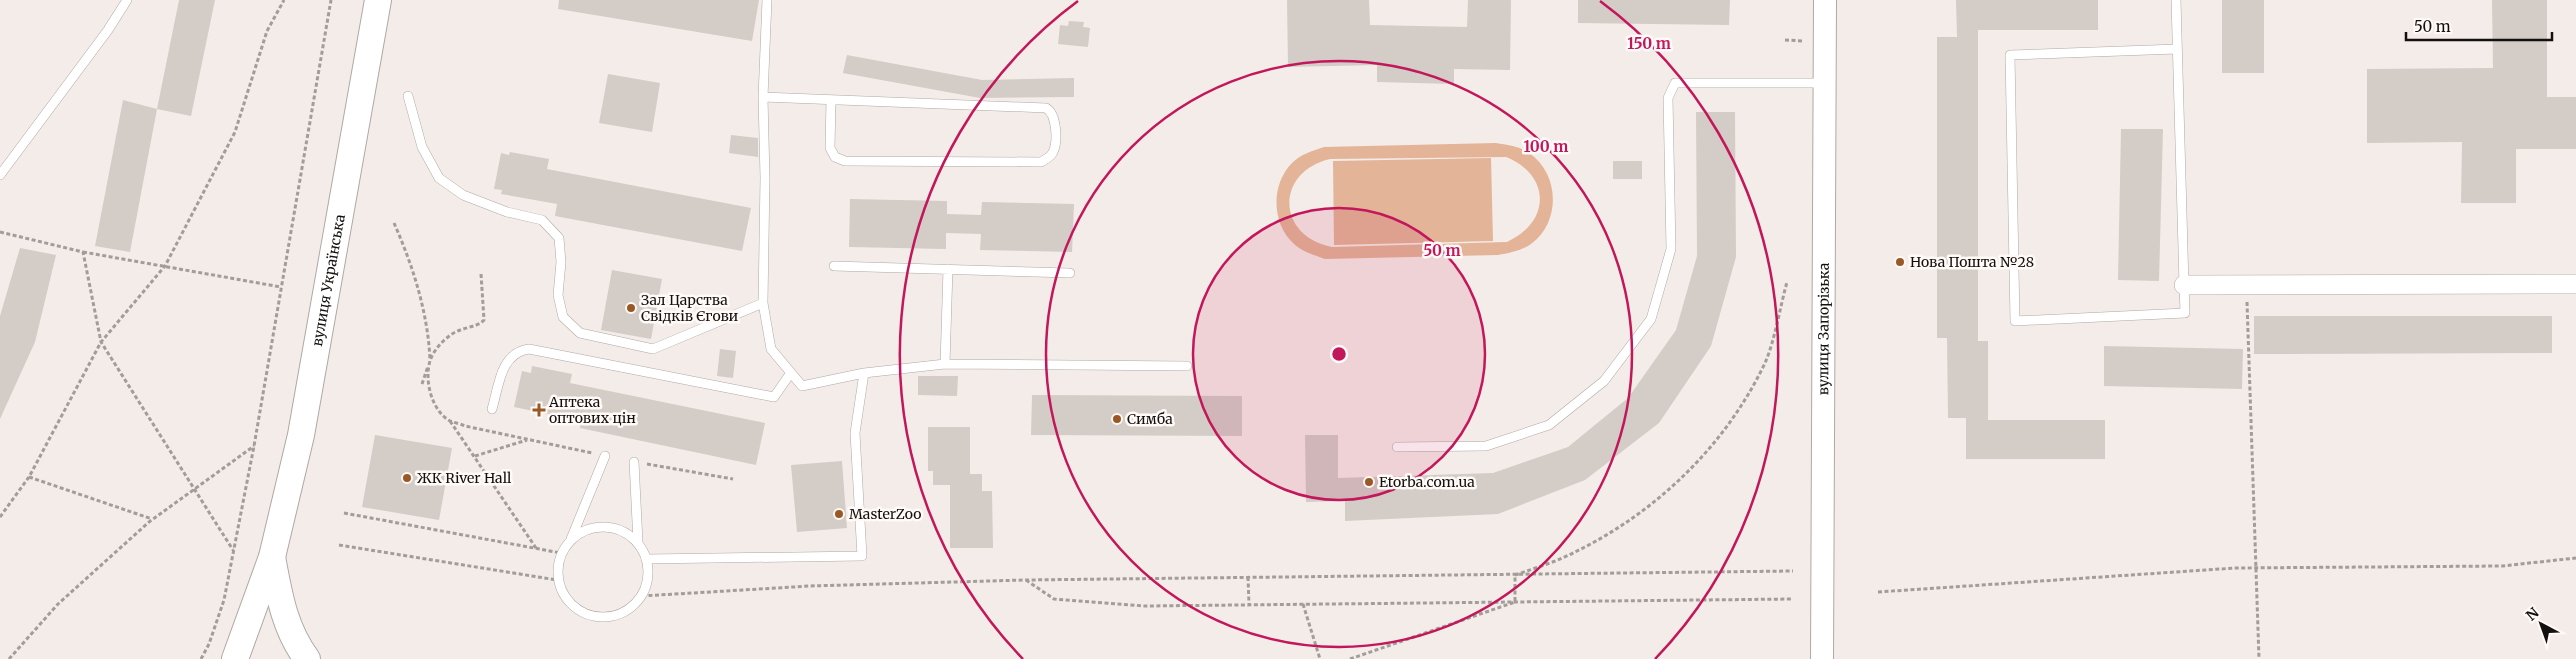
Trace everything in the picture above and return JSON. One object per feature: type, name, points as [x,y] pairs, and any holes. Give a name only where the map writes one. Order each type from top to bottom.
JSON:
[{"type":"main road","name":"вулиця Українська","points":[[235,659],[272,557],[301,435],[378,0]]},
{"type":"main road","name":"вулиця Українська","points":[[272,557],[282,609],[294,641],[307,659]]},
{"type":"street","name":"вулиця Запорізька","points":[[1822,659],[1827,84],[1825,0]]},
{"type":"street","points":[[2184,285],[2576,284]]},
{"type":"lane","points":[[0,175],[127,0]]},
{"type":"lane","points":[[767,0],[763,97],[765,178],[763,302],[771,349],[802,386],[864,373],[945,364],[1187,366]]},
{"type":"lane","points":[[2176,0],[2178,49],[2185,312],[2015,321],[2010,54],[2178,49]]},
{"type":"lane","points":[[1397,447],[1486,446],[1549,425],[1604,381],[1650,319],[1671,249],[1668,98],[1676,83],[1827,84]]},
{"type":"lane","points":[[408,96],[422,147],[439,178],[463,196],[507,212],[542,220],[559,238],[561,262],[558,295],[563,317],[580,333],[653,349],[763,302]]},
{"type":"lane","points":[[763,97],[1046,108],[1052,111],[1055,119],[1054,151],[1049,158],[1041,162],[845,161],[835,157],[830,148],[831,100]]},
{"type":"lane","points":[[834,266],[1070,273]]},
{"type":"lane","points":[[945,364],[948,269]]},
{"type":"lane","points":[[492,409],[504,365],[511,355],[529,348],[774,397],[790,374]]},
{"type":"lane","points":[[647,559],[862,556],[855,433],[864,373]]},
{"type":"lane","points":[[570,539],[586,528],[605,526],[623,530],[638,542],[647,559],[648,578],[642,596],[630,608],[615,616],[600,617],[585,614],[572,606],[563,594],[558,580],[557,566],[561,553],[570,539],[605,456]]},
{"type":"lane","points":[[634,462],[638,542]]},
{"type":"path","points":[[0,517],[29,477],[102,342],[165,266],[235,132],[268,31],[284,0]]},
{"type":"path","points":[[201,659],[209,644],[224,600],[254,446],[331,0]]},
{"type":"path","points":[[1785,40],[1805,41]]},
{"type":"path","points":[[394,223],[412,264],[427,332],[430,361],[428,378],[431,395],[439,411],[450,420],[536,548]]},
{"type":"path","points":[[0,232],[83,252],[281,287]]},
{"type":"path","points":[[83,252],[102,342],[233,550]]},
{"type":"path","points":[[422,384],[430,361],[438,346],[452,335],[484,320],[481,274]]},
{"type":"path","points":[[1515,575],[1583,548],[1636,516],[1690,472],[1730,420],[1765,362],[1787,282]]},
{"type":"path","points":[[2247,285],[2259,659]]},
{"type":"path","points":[[450,420],[605,456]]},
{"type":"path","points":[[475,456],[530,439]]},
{"type":"path","points":[[9,659],[58,604],[152,519],[254,446]]},
{"type":"path","points":[[634,462],[732,479]]},
{"type":"path","points":[[29,477],[152,519]]},
{"type":"path","points":[[344,514],[561,553]]},
{"type":"path","points":[[339,545],[558,580]]},
{"type":"path","points":[[1878,592],[2256,568],[2502,566],[2576,558]]},
{"type":"path","points":[[642,596],[810,586],[1026,580],[1793,571]]},
{"type":"path","points":[[1515,575],[1515,602]]},
{"type":"path","points":[[1248,577],[1248,604]]},
{"type":"path","points":[[1026,580],[1054,600],[1145,606],[1793,599]]},
{"type":"path","points":[[1350,659],[1515,602]]},
{"type":"path","points":[[1303,604],[1320,659]]},
{"type":"shaded area","points":[[1496,143],[1513,146],[1529,153],[1547,173],[1553,198],[1552,211],[1541,235],[1531,244],[1519,250],[1498,255],[1325,259],[1305,251],[1294,244],[1286,235],[1281,225],[1276,204],[1280,182],[1292,163],[1311,151],[1324,147]],"holes":[[[1506,157],[1521,165],[1531,175],[1538,187],[1540,199],[1538,211],[1532,223],[1507,242],[1332,247],[1314,241],[1300,230],[1292,218],[1289,204],[1292,190],[1299,177],[1312,166],[1330,159]]]},
{"type":"shaded area","points":[[1491,158],[1493,241],[1334,245],[1333,161]]},
{"type":"building","points":[[179,0],[215,0],[191,116],[157,109]]},
{"type":"building","points":[[559,0],[759,0],[752,41],[558,9]]},
{"type":"building","points":[[1287,0],[1369,0],[1370,25],[1467,27],[1468,0],[1511,0],[1510,70],[1454,69],[1454,84],[1377,82],[1377,65],[1288,67]]},
{"type":"building","points":[[1578,0],[1730,0],[1729,25],[1578,23]]},
{"type":"building","points":[[1956,0],[2098,0],[2098,30],[1978,30],[1978,341],[1988,341],[1988,420],[2105,420],[2105,459],[1966,459],[1966,418],[1948,418],[1947,338],[1937,338],[1937,37],[1957,37]]},
{"type":"building","points":[[2222,0],[2264,0],[2264,73],[2222,73]]},
{"type":"building","points":[[2492,0],[2547,0],[2547,97],[2576,97],[2576,149],[2516,149],[2516,203],[2461,203],[2462,142],[2367,143],[2367,69],[2493,68]]},
{"type":"building","points":[[1069,21],[1084,22],[1083,27],[1090,28],[1088,47],[1058,44],[1060,25],[1068,26]]},
{"type":"building","points":[[847,55],[982,80],[1074,78],[1074,97],[980,98],[843,73]]},
{"type":"building","points":[[608,74],[660,83],[652,132],[599,123]]},
{"type":"building","points":[[123,100],[157,109],[130,252],[95,246]]},
{"type":"building","points":[[1696,112],[1735,112],[1736,257],[1711,346],[1659,423],[1585,480],[1498,514],[1345,521],[1345,501],[1306,502],[1305,435],[1338,435],[1338,478],[1493,473],[1568,447],[1628,398],[1676,330],[1697,256]]},
{"type":"building","points":[[2121,129],[2163,129],[2159,281],[2118,280]]},
{"type":"building","points":[[731,135],[758,138],[758,157],[729,153]]},
{"type":"building","points":[[510,152],[549,159],[547,169],[751,208],[742,251],[555,216],[557,204],[501,194],[502,190],[494,189],[501,153],[509,155]]},
{"type":"building","points":[[1613,161],[1642,161],[1642,179],[1613,179]]},
{"type":"building","points":[[850,199],[947,201],[947,214],[981,215],[982,202],[1074,204],[1072,252],[980,250],[981,234],[946,233],[946,249],[849,247]]},
{"type":"building","points":[[20,248],[56,255],[35,342],[0,419],[0,316]]},
{"type":"building","name":"Зал Царства Свідків Єгови","points":[[612,270],[662,279],[651,339],[601,330]]},
{"type":"building","points":[[2254,316],[2552,316],[2552,353],[2254,354]]},
{"type":"building","points":[[2104,346],[2243,349],[2242,389],[2104,386]]},
{"type":"building","points":[[720,349],[736,351],[733,378],[717,376]]},
{"type":"building","points":[[532,366],[572,374],[570,383],[765,423],[756,465],[580,428],[581,421],[514,407],[522,371],[531,373]]},
{"type":"building","points":[[918,376],[958,376],[957,396],[918,395]]},
{"type":"building","points":[[1032,395],[1242,396],[1242,436],[1031,435]]},
{"type":"building","points":[[928,427],[970,427],[970,474],[982,474],[982,491],[992,491],[993,548],[950,548],[950,485],[933,485],[933,471],[928,471]]},
{"type":"building","name":"ЖК River Hall","points":[[375,435],[452,448],[439,520],[362,507]]},
{"type":"building","points":[[842,461],[847,528],[797,532],[791,465]]},
{"type":"place","name":"Нова Пошта №28","points":[[1900,262]]},
{"type":"place","name":"Зал Царства Свідків Єгови","points":[[631,308]]},
{"type":"place","name":"Аптека оптових цін","points":[[539,410]]},
{"type":"place","name":"Симба","points":[[1117,419]]},
{"type":"place","name":"ЖК River Hall","points":[[407,478]]},
{"type":"place","name":"Etorba.com.ua","points":[[1369,482]]},
{"type":"place","name":"MasterZoo","points":[[839,514]]}]
